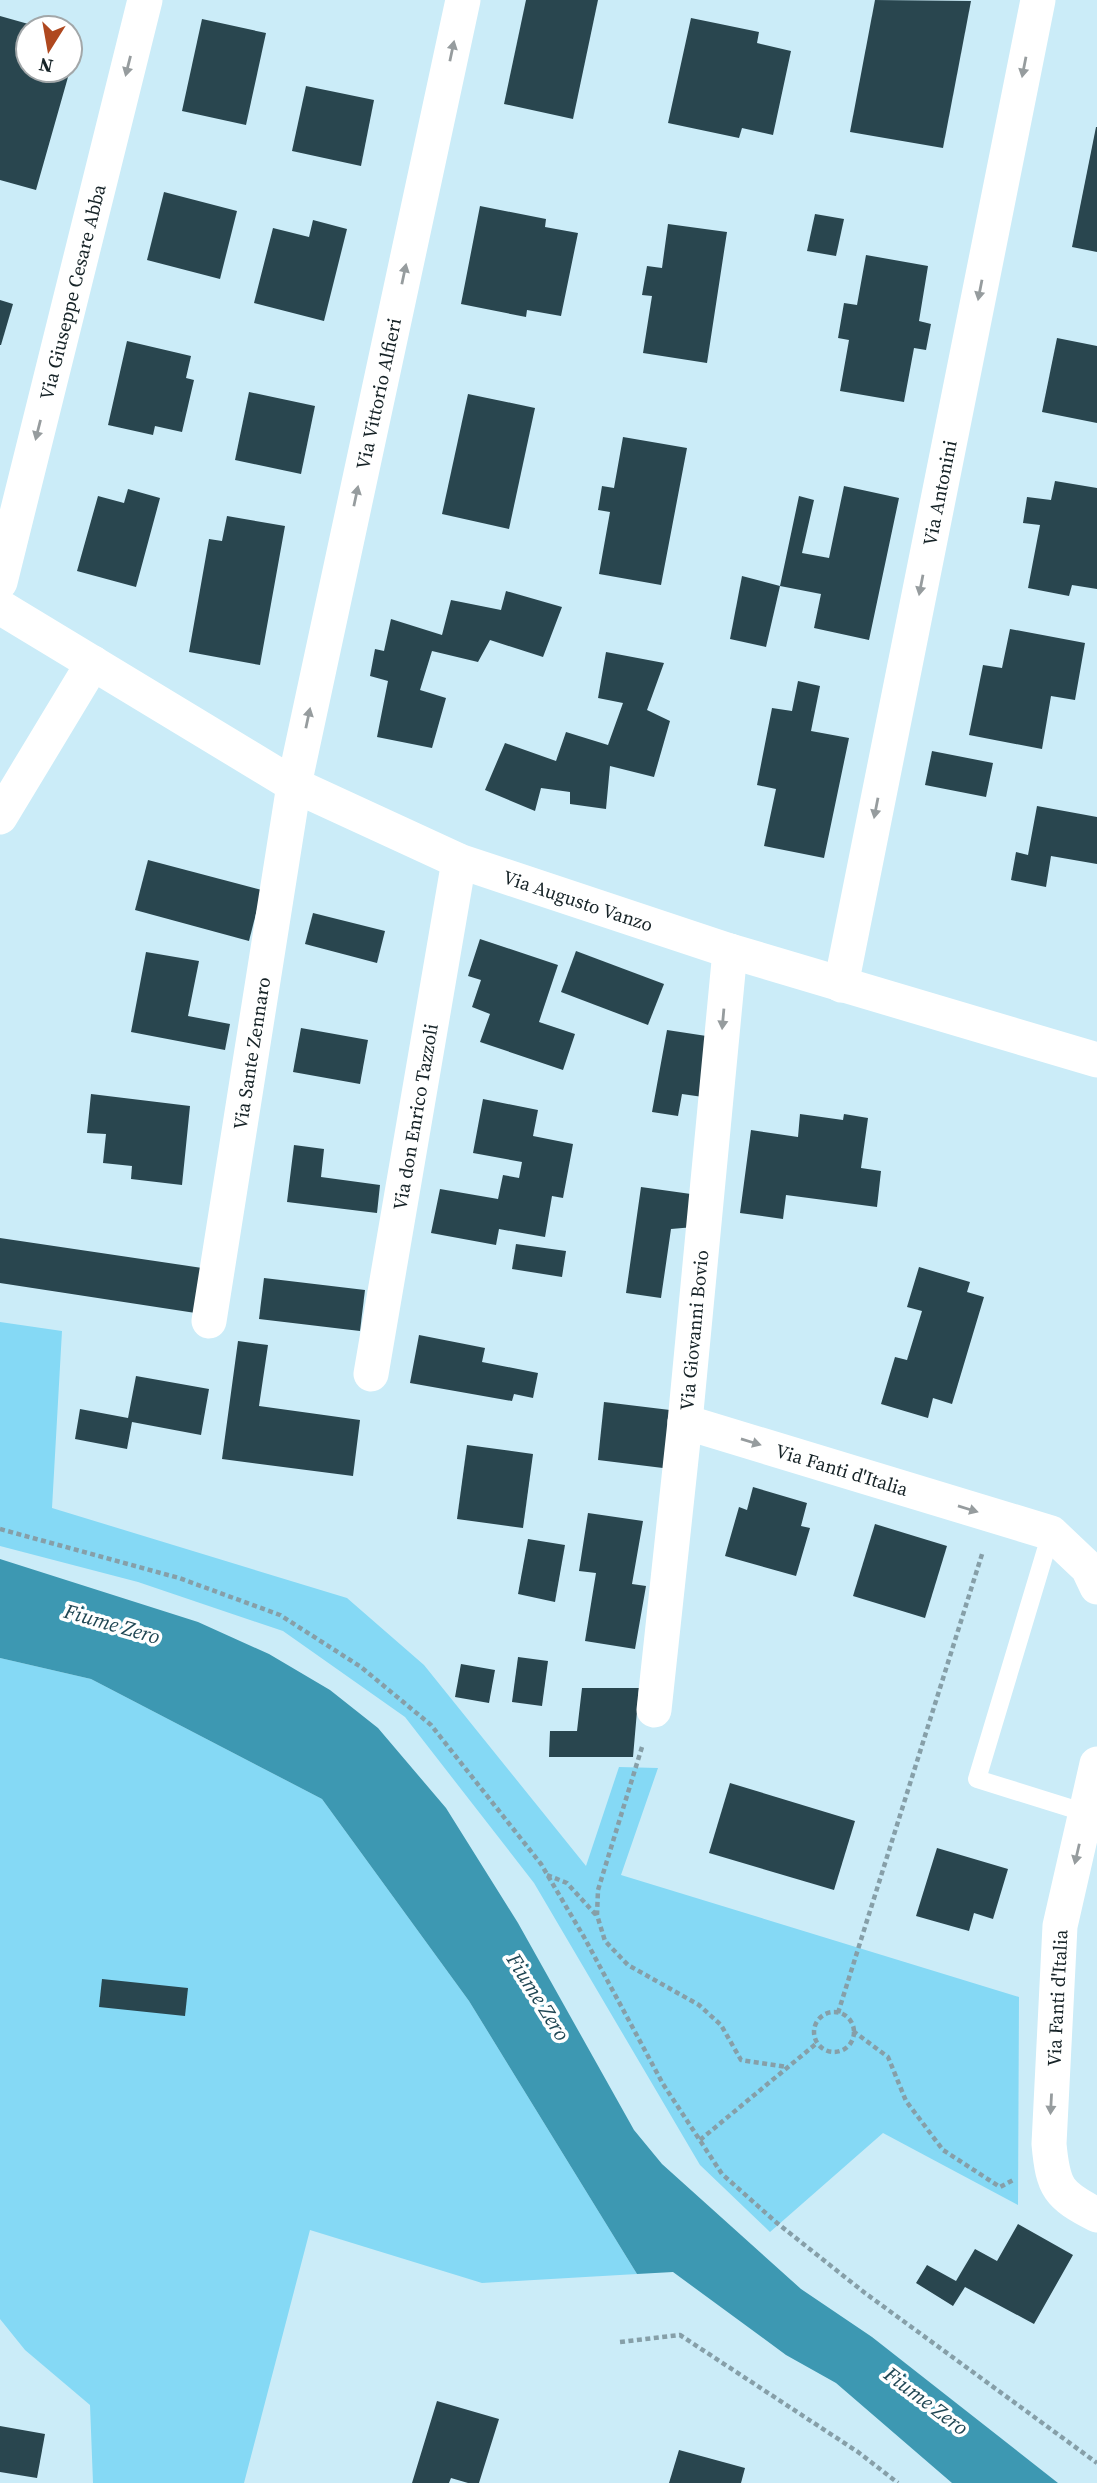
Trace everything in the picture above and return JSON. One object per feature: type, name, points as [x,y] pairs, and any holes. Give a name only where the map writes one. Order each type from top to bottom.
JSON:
[{"type":"street","name":"Via Giuseppe Cesare Abba","points":[[0,582],[145,0]]},
{"type":"street","name":"Via Vittorio Alfieri","points":[[294,785],[463,0]]},
{"type":"street","name":"Via Antonini","points":[[841,985],[1038,0]]},
{"type":"street","name":"Via Augusto Vanzo","points":[[0,607],[294,785],[459,860],[730,951],[1097,1060]]},
{"type":"street","points":[[0,817],[93,663]]},
{"type":"street","name":"Via Sante Zennaro","points":[[209,1321],[294,785]]},
{"type":"street","name":"Via don Enrico Tazzoli","points":[[371,1374],[459,860]]},
{"type":"street","name":"Via Giovanni Bovio","points":[[654,1710],[685,1422],[730,951]]},
{"type":"street","name":"Via Fanti d'Italia","points":[[685,1422],[1051,1533],[1088,1568],[1097,1587]]},
{"type":"street","name":"Via Fanti d'Italia","points":[[1097,1764],[1060,1926],[1049,2144],[1058,2187],[1069,2201],[1097,2214]]},
{"type":"lane","points":[[1051,1533],[976,1779],[1086,1814]]},
{"type":"path","points":[[838,2013],[994,1516]]},
{"type":"path","points":[[0,1529],[179,1578],[280,1615],[361,1667],[431,1724],[541,1864],[584,1937],[663,2084],[722,2174],[777,2223],[865,2293],[1097,2463]]},
{"type":"path","points":[[654,1710],[598,1890],[597,1915],[605,1941],[628,1965],[699,2005],[714,2018],[721,2025],[741,2060],[788,2067]]},
{"type":"path","points":[[547,1875],[567,1883],[597,1915]]},
{"type":"path","points":[[838,2013],[850,2020],[853,2031],[850,2043],[840,2050],[828,2050],[817,2043],[814,2029],[816,2022],[826,2014],[838,2013]]},
{"type":"path","points":[[853,2031],[888,2057],[906,2101],[943,2150],[1000,2187],[1051,2161]]},
{"type":"path","points":[[700,2140],[817,2043]]},
{"type":"path","points":[[620,2342],[680,2336],[858,2452],[898,2483]]},
{"type":"shaded area","points":[[0,1322],[62,1331],[52,1508],[347,1598],[424,1665],[586,1866],[619,1767],[658,1768],[621,1875],[1019,1997],[1018,2205],[883,2133],[770,2232],[700,2165],[534,1883],[405,1717],[283,1631],[138,1582],[0,1546]]},
{"type":"shaded area","points":[[0,1658],[91,1679],[322,1799],[469,2001],[637,2274],[482,2283],[310,2230],[244,2483],[93,2483],[90,2405],[25,2350],[0,2319]]},
{"type":"water","name":"Fiume Zero","points":[[0,1559],[198,1622],[269,1654],[330,1690],[378,1728],[446,1808],[518,1923],[634,2130],[662,2164],[801,2289],[872,2337],[1058,2483],[952,2483],[836,2383],[786,2355],[673,2272],[637,2274],[469,2001],[322,1799],[91,1679],[0,1658]]},
{"type":"building","points":[[526,0],[598,0],[573,119],[504,104]]},
{"type":"building","points":[[875,0],[971,1],[943,148],[850,132]]},
{"type":"building","points":[[0,16],[14,20],[14,84],[66,84],[36,190],[0,180]]},
{"type":"building","points":[[691,18],[759,32],[757,43],[791,51],[773,135],[742,128],[739,138],[668,123]]},
{"type":"building","points":[[202,19],[266,33],[246,125],[182,111]]},
{"type":"building","points":[[306,86],[374,100],[361,166],[292,151]]},
{"type":"building","points":[[1097,127],[1097,252],[1072,247]]},
{"type":"building","points":[[164,192],[237,211],[220,279],[147,260]]},
{"type":"building","points":[[480,206],[546,219],[545,227],[578,233],[561,316],[527,310],[526,317],[461,304]]},
{"type":"building","points":[[815,214],[844,219],[836,256],[807,251]]},
{"type":"building","points":[[313,220],[347,229],[324,321],[254,303],[273,228],[309,237]]},
{"type":"building","points":[[668,224],[727,232],[707,363],[643,353],[652,296],[642,295],[647,266],[662,268]]},
{"type":"building","points":[[866,255],[928,266],[919,321],[931,324],[926,350],[914,348],[904,402],[840,391],[849,340],[838,338],[844,303],[857,305]]},
{"type":"building","points":[[0,300],[13,304],[1,345],[0,345]]},
{"type":"building","points":[[1057,338],[1097,346],[1097,423],[1042,412]]},
{"type":"building","points":[[127,341],[191,356],[186,378],[194,380],[182,432],[155,426],[153,435],[108,425]]},
{"type":"building","points":[[249,392],[315,406],[301,474],[235,460]]},
{"type":"building","points":[[468,394],[535,408],[509,529],[442,514]]},
{"type":"building","points":[[623,437],[687,448],[661,585],[599,574],[610,512],[598,510],[602,486],[614,488]]},
{"type":"building","points":[[1055,481],[1097,488],[1097,589],[1072,585],[1069,596],[1028,588],[1040,525],[1023,523],[1027,497],[1051,500]]},
{"type":"building","points":[[844,486],[899,498],[869,640],[814,628],[821,594],[780,586],[799,496],[814,500],[802,553],[829,558]]},
{"type":"building","points":[[128,489],[160,498],[136,587],[77,571],[98,496],[124,503]]},
{"type":"building","points":[[227,516],[285,526],[260,665],[189,652],[209,539],[222,541]]},
{"type":"building","points":[[742,576],[780,586],[766,647],[730,639]]},
{"type":"building","points":[[506,591],[562,607],[543,657],[490,640],[478,662],[432,651],[420,690],[446,698],[432,748],[377,737],[388,681],[370,676],[375,649],[384,651],[391,619],[442,635],[451,600],[501,610]]},
{"type":"building","points":[[1010,629],[1085,643],[1075,700],[1051,696],[1042,749],[969,735],[983,665],[1002,668]]},
{"type":"building","points":[[606,652],[664,663],[647,710],[670,721],[654,777],[610,766],[606,809],[570,804],[570,792],[541,788],[535,811],[485,790],[505,743],[556,761],[566,732],[608,745],[623,703],[598,698]]},
{"type":"building","points":[[798,681],[820,686],[811,731],[849,738],[824,858],[764,846],[776,789],[757,785],[772,708],[792,711]]},
{"type":"building","points":[[932,751],[993,763],[986,797],[925,785]]},
{"type":"building","points":[[1037,806],[1097,817],[1097,864],[1051,856],[1046,887],[1011,880],[1016,852],[1028,855]]},
{"type":"building","points":[[148,860],[262,890],[249,941],[135,910]]},
{"type":"building","points":[[313,913],[385,931],[377,963],[305,944]]},
{"type":"building","points":[[480,939],[558,965],[539,1022],[575,1034],[563,1070],[480,1042],[490,1014],[472,1007],[481,980],[468,976]]},
{"type":"building","points":[[576,951],[664,984],[648,1025],[561,992]]},
{"type":"building","points":[[146,952],[199,961],[188,1016],[230,1024],[225,1050],[131,1032]]},
{"type":"building","points":[[301,1028],[368,1040],[360,1084],[293,1072]]},
{"type":"building","points":[[667,1030],[713,1037],[703,1097],[682,1094],[678,1116],[652,1112]]},
{"type":"building","points":[[91,1094],[190,1106],[182,1185],[131,1179],[132,1166],[103,1163],[106,1134],[87,1133]]},
{"type":"building","points":[[483,1099],[538,1110],[533,1136],[573,1144],[563,1198],[552,1196],[545,1237],[499,1229],[496,1245],[431,1233],[440,1189],[498,1199],[503,1175],[519,1178],[522,1162],[473,1153]]},
{"type":"building","points":[[800,1114],[843,1120],[844,1114],[868,1118],[861,1168],[881,1171],[877,1207],[786,1195],[783,1219],[740,1213],[751,1130],[798,1137]]},
{"type":"building","points":[[294,1145],[324,1149],[321,1177],[380,1185],[377,1213],[287,1202]]},
{"type":"building","points":[[641,1187],[698,1195],[694,1227],[671,1229],[661,1298],[626,1293]]},
{"type":"building","points":[[0,1238],[209,1269],[202,1314],[0,1283]]},
{"type":"building","points":[[516,1244],[566,1251],[562,1277],[512,1269]]},
{"type":"building","points":[[919,1267],[970,1282],[967,1292],[984,1297],[952,1404],[933,1398],[928,1418],[881,1404],[895,1357],[907,1360],[922,1311],[907,1307]]},
{"type":"building","points":[[264,1278],[365,1290],[360,1331],[259,1319]]},
{"type":"building","points":[[419,1335],[485,1348],[482,1362],[538,1373],[533,1398],[514,1394],[512,1401],[410,1383]]},
{"type":"building","points":[[238,1341],[268,1345],[259,1406],[360,1420],[353,1476],[222,1459]]},
{"type":"building","points":[[136,1376],[209,1389],[201,1435],[132,1422],[127,1449],[75,1439],[80,1409],[128,1418]]},
{"type":"building","points":[[604,1402],[670,1410],[663,1468],[598,1460]]},
{"type":"building","points":[[467,1445],[533,1454],[523,1528],[457,1519]]},
{"type":"building","points":[[753,1487],[807,1503],[801,1526],[810,1528],[796,1576],[725,1556],[739,1507],[747,1510]]},
{"type":"building","points":[[588,1513],[643,1521],[632,1584],[646,1586],[635,1649],[585,1641],[596,1573],[579,1571]]},
{"type":"building","points":[[875,1524],[947,1546],[925,1618],[853,1596]]},
{"type":"building","points":[[528,1539],[565,1545],[555,1602],[518,1594]]},
{"type":"building","points":[[518,1657],[548,1661],[542,1706],[512,1702]]},
{"type":"building","points":[[461,1664],[495,1670],[489,1703],[455,1697]]},
{"type":"building","points":[[582,1688],[639,1688],[633,1757],[549,1757],[550,1731],[577,1731]]},
{"type":"building","points":[[730,1783],[855,1821],[834,1890],[709,1853]]},
{"type":"building","points":[[937,1848],[1008,1869],[993,1919],[974,1913],[969,1931],[916,1916]]},
{"type":"building","points":[[102,1979],[188,1988],[185,2016],[99,2007]]},
{"type":"building","points":[[1018,2224],[1073,2255],[1034,2324],[965,2287],[953,2306],[916,2283],[927,2265],[956,2281],[975,2249],[997,2261]]},
{"type":"building","points":[[437,2401],[499,2419],[479,2483],[451,2478],[449,2483],[412,2483]]},
{"type":"building","points":[[0,2426],[45,2434],[37,2478],[0,2472]]},
{"type":"building","points":[[679,2450],[745,2468],[741,2483],[669,2483]]}]
